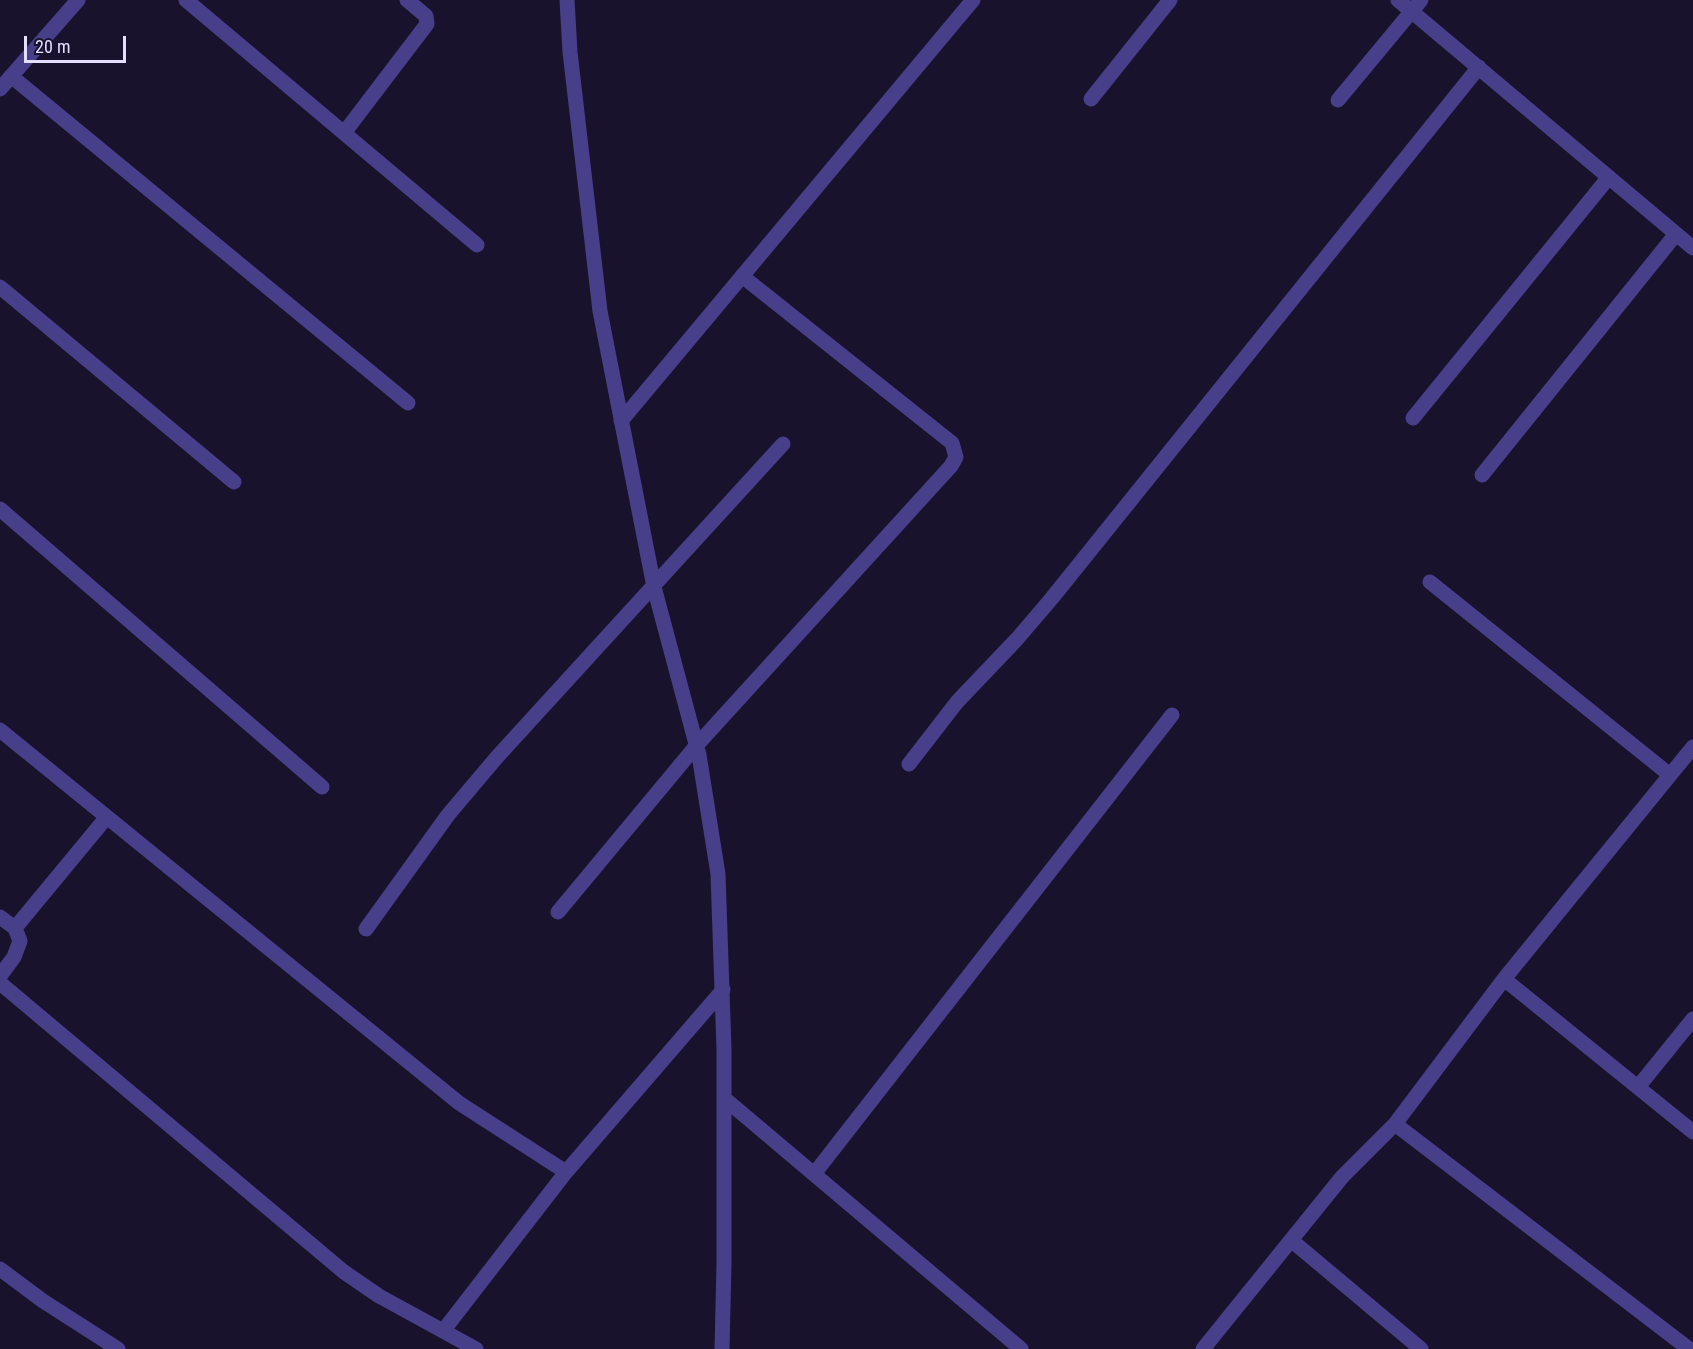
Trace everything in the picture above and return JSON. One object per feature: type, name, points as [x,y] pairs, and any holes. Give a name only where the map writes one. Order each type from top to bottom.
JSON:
[{"type":"street","points":[[0,90],[78,0]]},
{"type":"street","points":[[186,0],[477,245]]},
{"type":"street","points":[[344,133],[427,24],[426,16],[407,0]]},
{"type":"street","points":[[567,0],[570,52],[600,310],[654,587],[696,746],[718,874],[723,990],[724,1099],[722,1349]]},
{"type":"street","points":[[621,421],[973,0]]},
{"type":"street","points":[[1091,99],[1170,0]]},
{"type":"street","points":[[1398,0],[1416,5],[1479,67],[1693,248]]},
{"type":"street","points":[[1338,100],[1416,5]]},
{"type":"street","points":[[909,764],[957,702],[1017,639],[1052,598],[1479,67]]},
{"type":"street","points":[[11,76],[408,403]]},
{"type":"street","points":[[1413,418],[1609,177]]},
{"type":"street","points":[[1482,475],[1676,234]]},
{"type":"street","points":[[558,912],[696,746],[951,466],[956,457],[952,443],[742,276]]},
{"type":"street","points":[[0,287],[234,482]]},
{"type":"street","points":[[366,929],[462,799],[550,696],[654,587],[783,444]]},
{"type":"street","points":[[0,509],[322,787]]},
{"type":"street","points":[[1430,582],[1670,775]]},
{"type":"street","points":[[814,1174],[1172,716]]},
{"type":"street","points":[[0,730],[459,1103],[566,1172]]},
{"type":"street","points":[[1203,1349],[1342,1177],[1395,1124],[1504,979],[1693,747]]},
{"type":"street","points":[[15,928],[106,818]]},
{"type":"street","points":[[0,917],[15,928],[18,934],[18,948],[0,976]]},
{"type":"street","points":[[1504,979],[1693,1132]]},
{"type":"street","points":[[0,983],[344,1272],[379,1296],[476,1349]]},
{"type":"street","points":[[443,1331],[566,1172],[723,990]]},
{"type":"street","points":[[1638,1087],[1693,1019]]},
{"type":"street","points":[[724,1099],[1021,1349]]},
{"type":"street","points":[[1395,1124],[1689,1349]]},
{"type":"street","points":[[1291,1240],[1421,1349]]},
{"type":"street","points":[[0,1269],[43,1301],[118,1349]]}]
